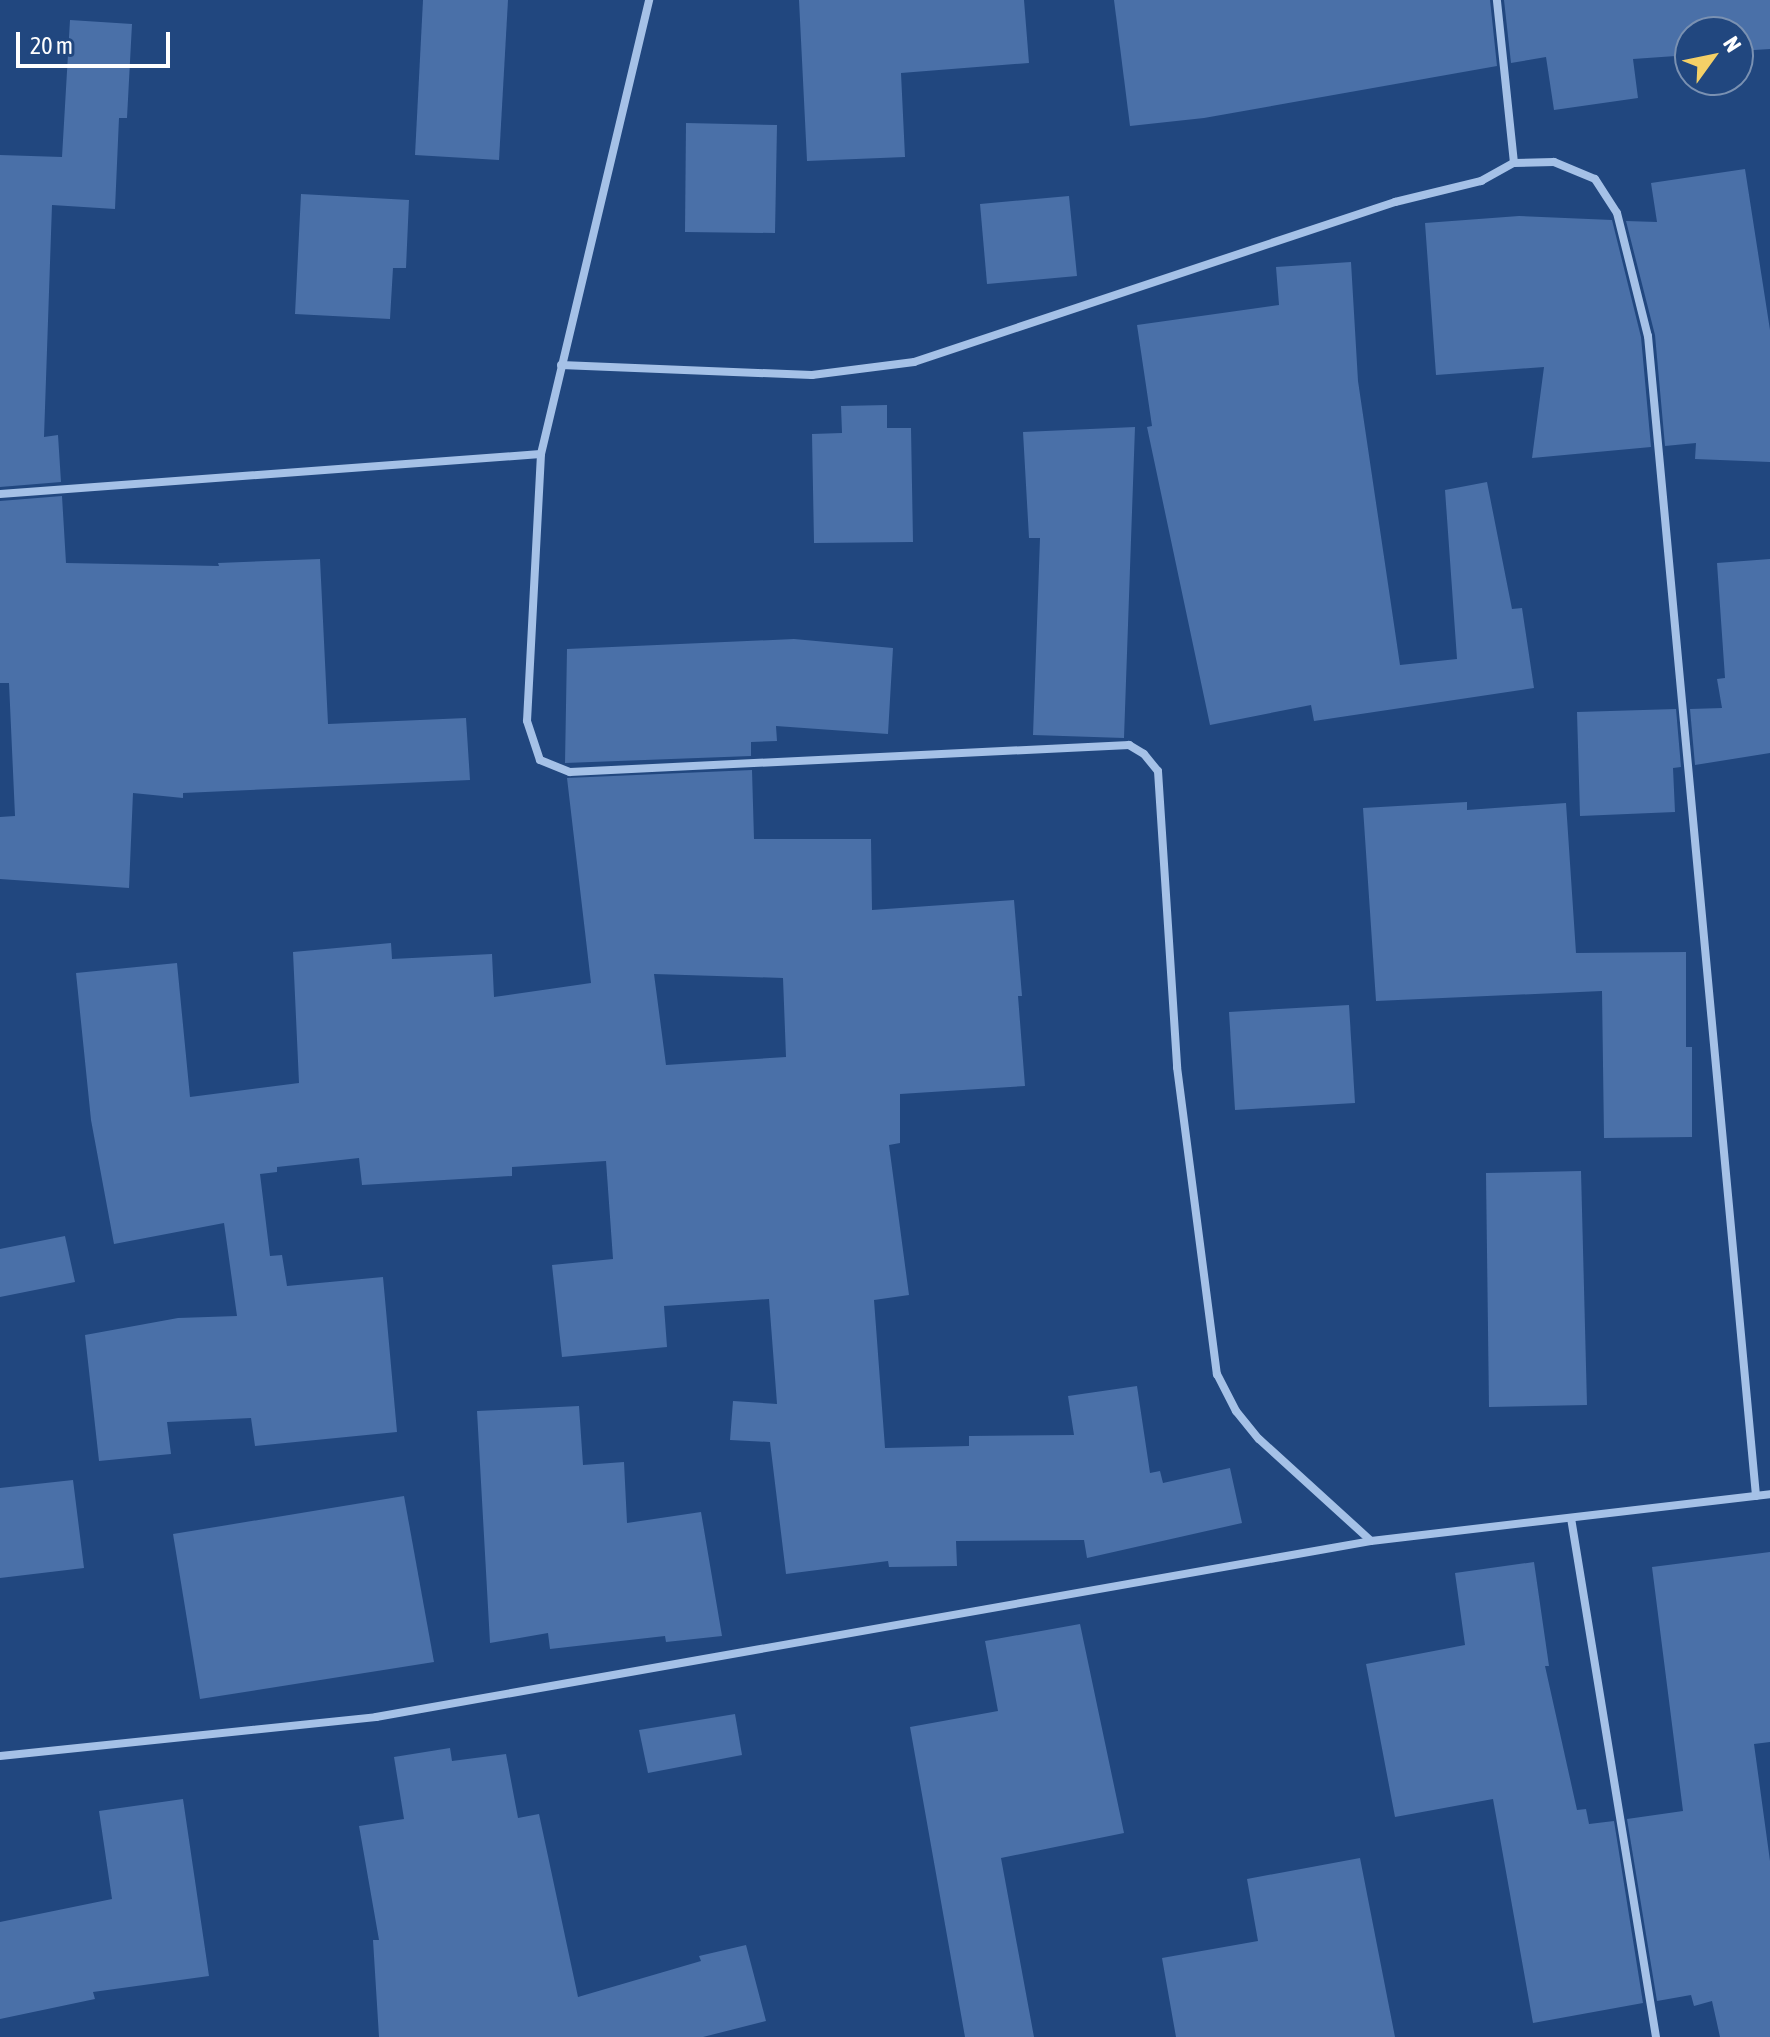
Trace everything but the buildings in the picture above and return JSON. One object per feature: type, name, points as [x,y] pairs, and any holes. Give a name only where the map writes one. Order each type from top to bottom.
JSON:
[{"type":"street","points":[[649,0],[541,454],[527,721],[540,760],[570,772],[1129,745],[1144,754],[1158,771],[1177,1067],[1217,1374],[1236,1411],[1259,1439],[1371,1541]]},
{"type":"street","points":[[1497,0],[1514,163]]},
{"type":"street","points":[[561,365],[812,375],[914,362],[1395,202],[1481,181],[1514,163],[1554,162],[1595,179],[1617,213],[1648,336],[1756,1496]]},
{"type":"street","points":[[0,494],[541,454]]},
{"type":"street","points":[[0,1756],[376,1717],[1371,1541],[1770,1494]]},
{"type":"street","points":[[1571,1518],[1656,2037]]}]
